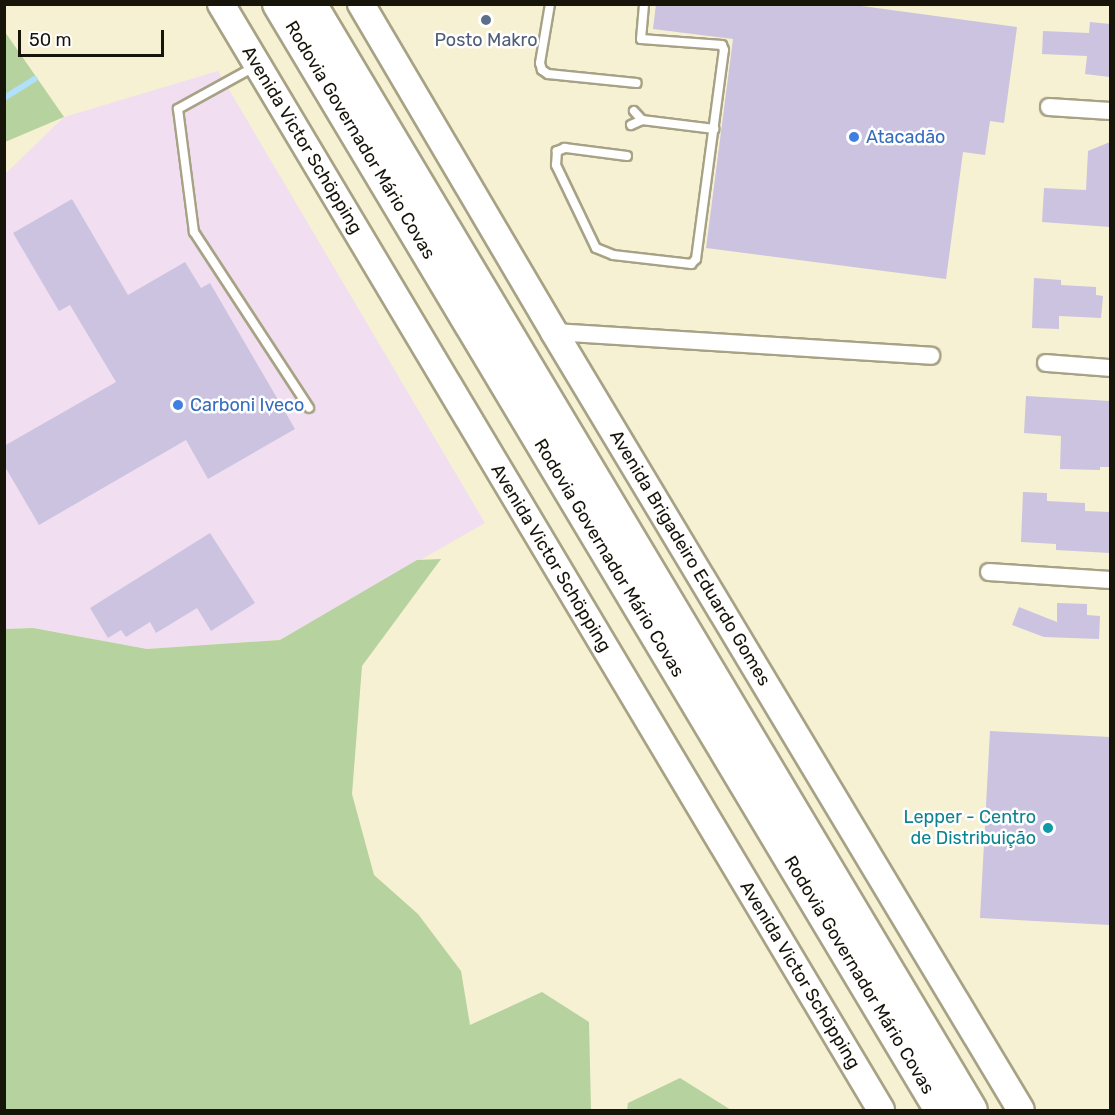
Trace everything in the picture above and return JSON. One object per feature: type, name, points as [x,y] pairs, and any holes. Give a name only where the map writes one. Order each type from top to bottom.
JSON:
[{"type":"highway","name":"Rodovia Governador Mário Covas","points":[[278,4],[940,1110]]},
{"type":"highway","name":"Rodovia Governador Mário Covas","points":[[311,4],[972,1110]]},
{"type":"main road","name":"Avenida Victor Schöpping","points":[[221,4],[881,1110]]},
{"type":"main road","name":"Avenida Brigadeiro Eduardo Gomes","points":[[361,4],[554,332],[1021,1110]]},
{"type":"street","points":[[1049,107],[1110,111]]},
{"type":"street","points":[[554,332],[931,356]]},
{"type":"street","points":[[1046,363],[1110,368]]},
{"type":"street","points":[[989,572],[1110,579]]},
{"type":"lane","points":[[550,4],[540,63],[542,70],[548,74],[637,83]]},
{"type":"lane","points":[[627,156],[565,147],[557,151],[556,165],[596,248],[613,255],[691,264],[696,259],[724,50],[722,45],[641,39],[644,4]]},
{"type":"lane","points":[[257,65],[178,109],[194,232],[309,408]]},
{"type":"lane","points":[[634,111],[642,120]]},
{"type":"lane","points":[[631,125],[642,120],[714,129]]},
{"type":"shaded area","points":[[218,71],[485,523],[280,640],[147,649],[33,628],[5,629],[5,174],[64,117]]},
{"type":"green space","points":[[5,32],[64,117],[4,142]]},
{"type":"green space","points":[[441,559],[362,666],[352,794],[374,875],[418,914],[461,971],[470,1025],[542,992],[589,1022],[591,1110],[5,1110],[5,629],[33,628],[147,649],[280,640],[417,560]]},
{"type":"green space","points":[[680,1078],[731,1110],[627,1110],[628,1103]]},
{"type":"building","name":"Atacadão","points":[[656,4],[847,4],[1017,27],[1004,123],[990,121],[985,155],[963,152],[946,279],[706,248],[733,39],[653,29]]},
{"type":"building","points":[[1090,22],[1110,24],[1110,77],[1085,74],[1087,56],[1042,54],[1043,31],[1089,33]]},
{"type":"building","points":[[1110,142],[1110,227],[1042,222],[1044,188],[1086,190],[1088,151]]},
{"type":"building","name":"Carboni Iveco","points":[[72,199],[128,295],[185,262],[201,288],[210,283],[295,429],[208,479],[186,440],[39,525],[4,465],[4,446],[116,382],[70,305],[59,311],[13,233]]},
{"type":"building","points":[[1034,278],[1061,280],[1061,285],[1096,287],[1096,295],[1103,296],[1101,318],[1059,316],[1059,329],[1032,328]]},
{"type":"building","points":[[1026,396],[1110,401],[1110,467],[1100,467],[1100,470],[1060,469],[1061,436],[1024,433]]},
{"type":"building","points":[[1023,492],[1047,493],[1047,501],[1085,503],[1085,511],[1110,512],[1110,553],[1056,550],[1056,544],[1021,542]]},
{"type":"building","points":[[210,533],[255,603],[211,631],[197,608],[156,633],[150,622],[126,637],[121,630],[108,638],[90,608]]},
{"type":"building","points":[[1057,603],[1087,604],[1087,615],[1100,616],[1099,639],[1044,637],[1012,625],[1019,607],[1057,622]]},
{"type":"building","name":"Lepper - Centro de Distribuição","points":[[990,731],[1110,737],[1110,925],[980,918]]},
{"type":"waterway","points":[[4,98],[35,79]]},
{"type":"place","name":"Posto Makro","points":[[486,20]]},
{"type":"place","name":"Atacadão","points":[[854,137]]},
{"type":"place","name":"Carboni Iveco","points":[[178,405]]},
{"type":"place","name":"Lepper - Centro de Distribuição","points":[[1048,828]]}]
